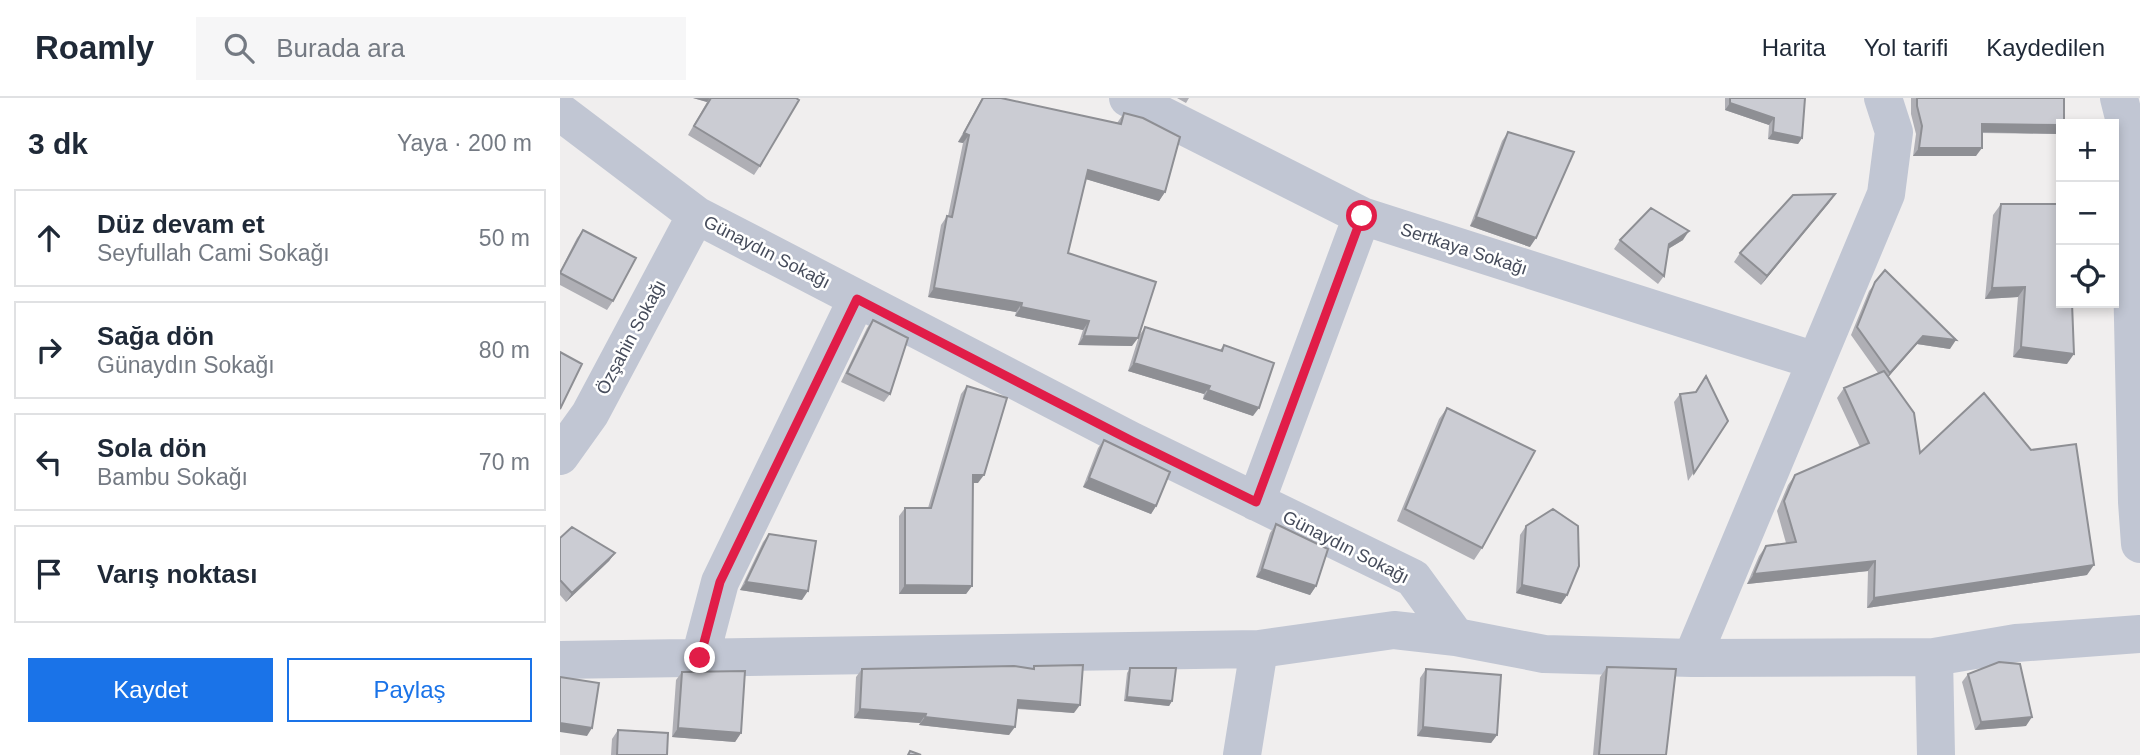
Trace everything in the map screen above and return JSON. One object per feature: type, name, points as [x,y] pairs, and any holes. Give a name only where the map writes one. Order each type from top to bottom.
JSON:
[{"type":"street","name":"Sertkaya Sokağı","points":[[1128,98],[1362,216],[1816,361]]},
{"type":"street","points":[[1692,658],[1886,194],[1894,132],[1883,98]]},
{"type":"street","points":[[2119,98],[2136,137],[2137,502],[2140,544]]},
{"type":"street","name":"Günaydın Sokağı","points":[[560,112],[696,215],[1132,441],[1413,578],[1456,637]]},
{"type":"street","name":"Özşahin Sokağı","points":[[560,456],[590,414],[696,215]]},
{"type":"street","points":[[1256,502],[1362,216]]},
{"type":"street","points":[[700,658],[720,582],[857,299]]},
{"type":"street","points":[[560,660],[1259,649],[1394,630],[1456,637],[1544,654],[1692,658],[1934,657],[2016,643],[2140,634]]},
{"type":"street","points":[[1242,755],[1259,649]]},
{"type":"street","points":[[1934,657],[1936,755]]},
{"type":"building","points":[[711,98],[799,100],[760,166],[694,126]]},
{"type":"building","points":[[983,98],[1001,98],[1121,124],[1124,113],[1143,118],[1180,137],[1165,192],[1088,170],[1068,253],[1156,282],[1138,338],[1084,336],[1089,321],[1021,307],[1022,303],[934,288],[947,216],[952,217],[969,135],[964,133]]},
{"type":"building","points":[[1730,98],[1805,98],[1802,138],[1773,132],[1774,118],[1730,103]]},
{"type":"building","points":[[1917,98],[2064,98],[2064,119],[2056,119],[2056,125],[1982,124],[1982,148],[1919,148],[1922,126]]},
{"type":"building","points":[[1508,132],[1574,152],[1536,238],[1476,217]]},
{"type":"building","points":[[1835,194],[1767,276],[1740,253],[1793,195]]},
{"type":"building","points":[[2001,204],[2056,204],[2056,308],[2072,308],[2074,354],[2021,347],[2025,287],[1992,288]]},
{"type":"building","points":[[1651,208],[1689,231],[1669,244],[1664,276],[1620,240]]},
{"type":"building","points":[[583,230],[636,258],[613,301],[560,273]]},
{"type":"building","points":[[1885,270],[1956,340],[1923,336],[1890,373],[1857,327],[1875,282]]},
{"type":"building","points":[[873,320],[908,338],[890,394],[847,373]]},
{"type":"building","points":[[1145,327],[1222,351],[1224,345],[1274,363],[1259,408],[1208,390],[1210,386],[1134,363]]},
{"type":"building","points":[[560,352],[582,364],[560,409]]},
{"type":"building","points":[[1884,371],[1914,413],[1920,453],[1984,393],[2031,450],[2076,444],[2094,565],[1874,598],[1875,561],[1754,574],[1766,546],[1796,542],[1784,501],[1795,475],[1869,443],[1844,388]]},
{"type":"building","points":[[1706,376],[1728,421],[1694,473],[1680,394],[1696,392]]},
{"type":"building","points":[[967,386],[1007,398],[984,475],[973,475],[972,586],[905,585],[905,508],[931,508]]},
{"type":"building","points":[[1447,408],[1535,451],[1482,548],[1405,509]]},
{"type":"building","points":[[1104,440],[1170,472],[1156,506],[1089,478]]},
{"type":"building","points":[[1553,509],[1578,526],[1579,566],[1567,595],[1522,585],[1526,526]]},
{"type":"building","points":[[1276,524],[1328,549],[1316,586],[1262,569]]},
{"type":"building","points":[[572,527],[615,553],[572,593],[560,580],[560,538]]},
{"type":"building","points":[[769,534],[816,541],[808,591],[746,582]]},
{"type":"building","points":[[1999,662],[2020,664],[2032,717],[1981,722],[1968,674]]},
{"type":"building","points":[[1083,665],[1080,705],[1018,700],[1015,727],[925,717],[926,714],[860,709],[862,669],[1014,666],[1034,669],[1034,666]]},
{"type":"building","points":[[1607,667],[1676,669],[1666,755],[1599,755]]},
{"type":"building","points":[[1130,668],[1176,668],[1172,701],[1127,697]]},
{"type":"building","points":[[1426,669],[1501,675],[1497,735],[1423,727]]},
{"type":"building","points":[[745,671],[741,733],[678,728],[682,672]]},
{"type":"building","points":[[560,677],[599,683],[592,728],[560,723]]},
{"type":"building","points":[[618,730],[668,733],[667,755],[617,755]]},
{"type":"route","points":[[700,658],[720,582],[857,299],[1256,502],[1362,216]]}]
